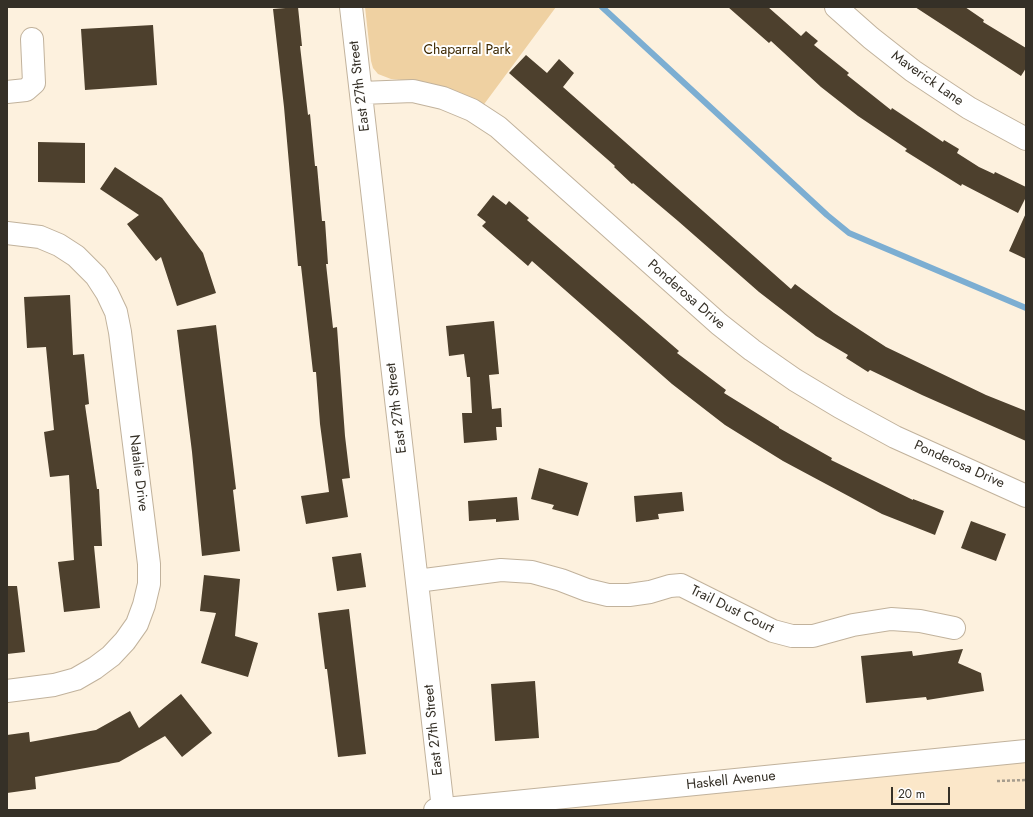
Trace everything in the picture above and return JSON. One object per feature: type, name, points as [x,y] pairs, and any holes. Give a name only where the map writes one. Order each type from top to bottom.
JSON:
[{"type":"street","name":"East 27th Street","points":[[351,7],[417,581],[439,810]]},
{"type":"street","name":"Maverick Lane","points":[[836,7],[912,71],[969,108],[1026,139]]},
{"type":"street","points":[[7,92],[26,90],[34,83],[32,40]]},
{"type":"street","name":"Ponderosa Drive","points":[[361,93],[413,91],[443,98],[472,110],[498,127],[719,324],[752,350],[795,380],[895,437],[1026,496]]},
{"type":"street","name":"Natalie Drive","points":[[7,233],[40,237],[59,245],[76,256],[96,276],[108,293],[120,332],[149,564],[149,584],[144,605],[125,641],[111,656],[95,668],[76,679],[54,685],[7,691]]},
{"type":"street","name":"Trail Dust Court","points":[[417,581],[501,570],[532,572],[561,580],[587,590],[608,595],[629,595],[650,592],[670,586],[681,586],[773,631],[792,636],[813,636],[853,625],[891,619],[920,621],[954,628]]},
{"type":"street","name":"Haskell Avenue","points":[[439,810],[1026,751]]},
{"type":"path","points":[[997,782],[1026,780]]},
{"type":"shaded area","points":[[1026,751],[1026,810],[435,810]]},
{"type":"green space","name":"Chaparral Park","points":[[365,7],[556,7],[482,107],[423,82],[391,79],[378,74],[373,68],[371,61]]},
{"type":"building","points":[[298,7],[302,46],[300,46],[308,115],[310,114],[315,166],[317,166],[322,221],[325,221],[328,264],[326,264],[333,328],[337,327],[345,436],[350,478],[342,479],[348,517],[306,524],[301,496],[329,492],[320,424],[316,372],[313,372],[301,266],[298,266],[284,107],[273,9]]},
{"type":"building","points":[[728,7],[768,7],[801,36],[806,31],[818,41],[814,45],[849,73],[847,75],[891,110],[892,108],[943,142],[944,140],[959,149],[957,153],[979,167],[994,174],[995,172],[1026,187],[1026,197],[1018,213],[962,184],[961,186],[905,151],[907,149],[858,116],[821,87],[771,41],[769,43]]},
{"type":"building","points":[[915,7],[965,7],[984,20],[983,22],[1026,48],[1026,68],[1021,76]]},
{"type":"building","points":[[153,25],[157,85],[85,90],[81,29]]},
{"type":"building","points":[[526,55],[547,73],[559,59],[574,73],[563,87],[791,289],[795,284],[834,313],[886,347],[986,395],[1026,411],[1026,441],[922,395],[870,370],[868,372],[846,358],[848,355],[816,336],[759,292],[678,221],[633,183],[632,184],[614,167],[615,166],[509,73]]},
{"type":"building","points":[[38,142],[85,143],[85,183],[38,182]]},
{"type":"building","points":[[115,167],[162,198],[203,253],[216,293],[177,306],[161,257],[156,261],[127,224],[139,215],[100,189]]},
{"type":"building","points":[[493,195],[506,205],[509,201],[529,218],[527,220],[679,351],[677,353],[726,390],[724,393],[779,428],[832,458],[831,460],[913,500],[944,511],[935,535],[882,514],[783,461],[725,425],[672,384],[532,261],[528,266],[482,226],[486,222],[477,215]]},
{"type":"building","points":[[1026,213],[1026,259],[1009,251]]},
{"type":"building","points":[[70,295],[73,355],[84,354],[89,404],[85,405],[97,489],[99,489],[102,546],[94,546],[100,608],[64,612],[58,562],[74,560],[69,475],[50,477],[44,432],[54,430],[46,347],[27,348],[24,297]]},
{"type":"building","points":[[494,321],[499,374],[489,375],[492,409],[501,408],[502,427],[496,427],[497,440],[464,443],[462,413],[472,413],[470,377],[467,377],[464,354],[449,356],[446,326]]},
{"type":"building","points":[[216,325],[236,489],[233,490],[240,551],[202,556],[192,452],[177,330]]},
{"type":"building","points":[[539,468],[588,483],[578,516],[552,509],[554,505],[531,499]]},
{"type":"building","points":[[682,492],[684,511],[658,514],[659,519],[636,522],[634,496]]},
{"type":"building","points":[[517,497],[519,520],[496,522],[496,519],[469,521],[468,501]]},
{"type":"building","points":[[971,521],[1006,534],[996,561],[961,548]]},
{"type":"building","points":[[361,553],[366,587],[337,591],[332,557]]},
{"type":"building","points":[[204,575],[240,579],[235,636],[258,643],[248,677],[201,663],[216,613],[200,611]]},
{"type":"building","points":[[7,586],[17,586],[25,652],[7,654]]},
{"type":"building","points":[[349,609],[366,754],[338,757],[327,669],[325,669],[318,613]]},
{"type":"building","points":[[963,649],[958,663],[981,673],[984,691],[927,700],[926,697],[866,703],[861,656],[912,651],[913,656]]},
{"type":"building","points":[[535,681],[539,738],[495,741],[491,684]]},
{"type":"building","points":[[181,694],[212,733],[182,757],[165,736],[119,762],[35,777],[36,789],[7,793],[7,735],[29,732],[30,742],[96,730],[130,711],[139,728]]},
{"type":"waterway","points":[[602,7],[827,215],[849,233],[1026,308]]}]
